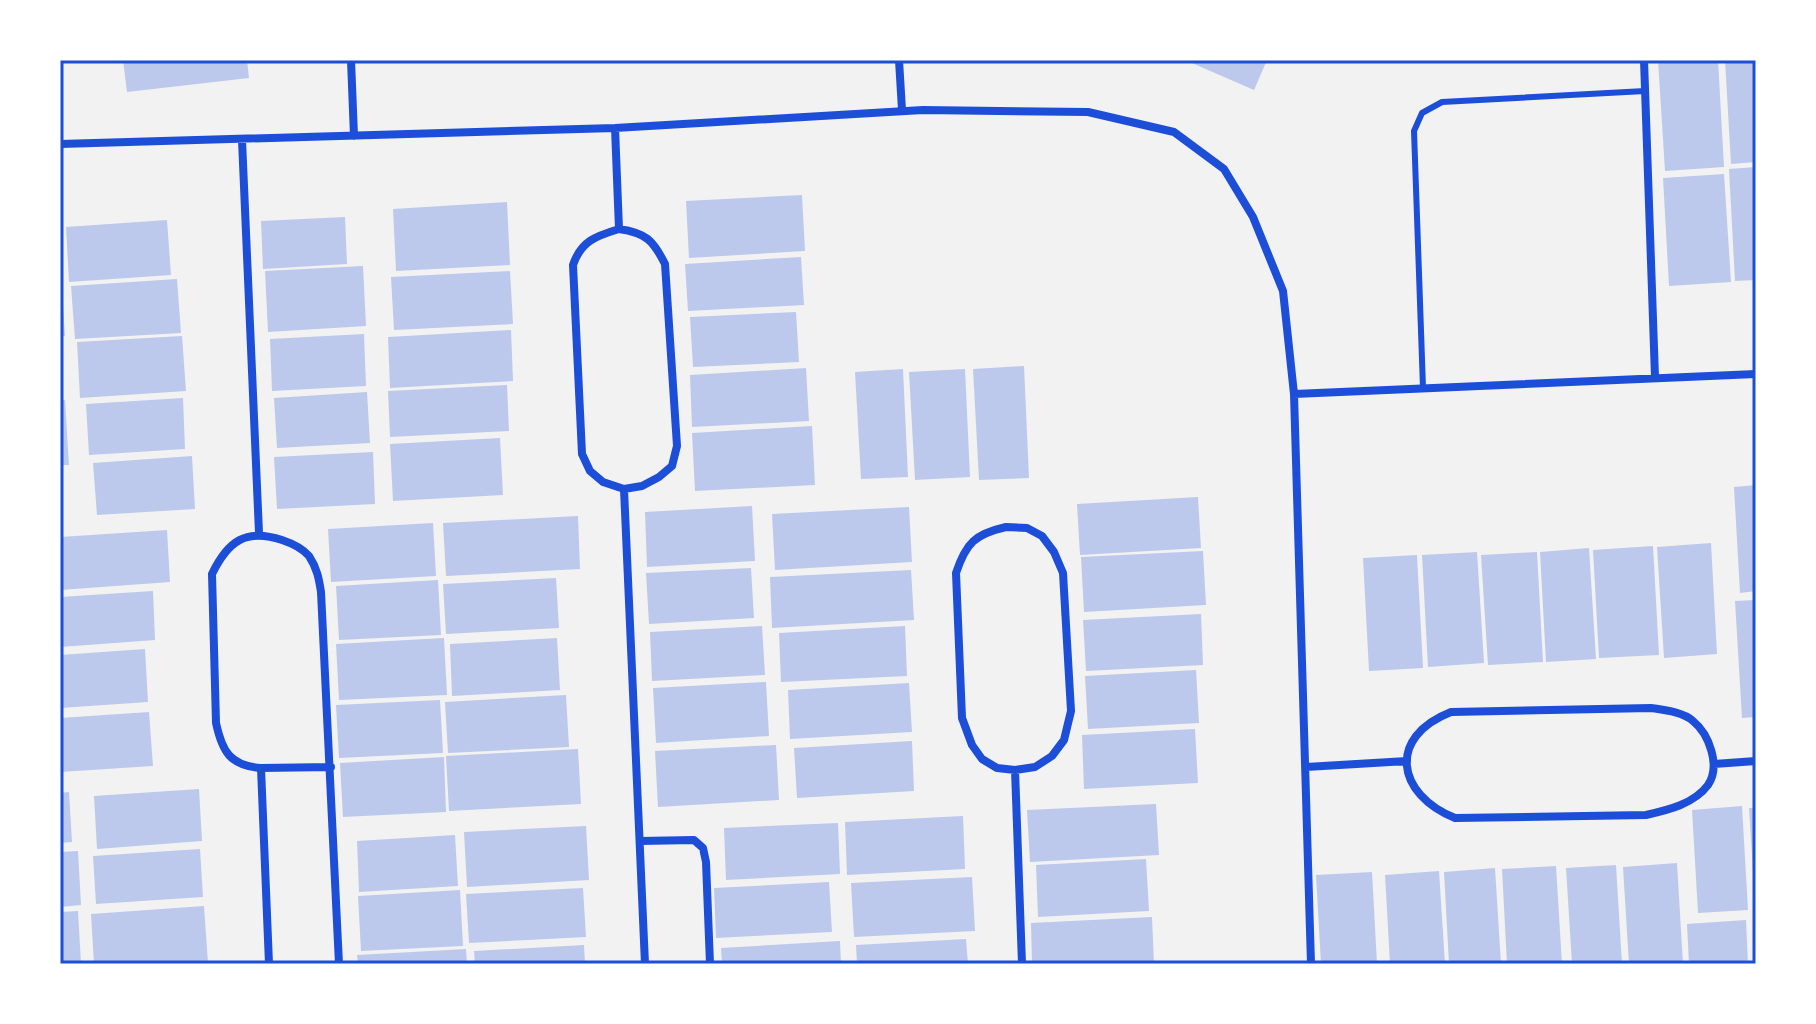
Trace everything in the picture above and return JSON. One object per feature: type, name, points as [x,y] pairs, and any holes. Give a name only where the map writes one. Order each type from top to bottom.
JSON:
[{"type":"street","points":[[351,60],[354,136]]},
{"type":"street","points":[[899,60],[902,110]]},
{"type":"street","points":[[1644,60],[1655,377]]},
{"type":"street","points":[[60,144],[615,128],[902,110],[1088,112],[1174,132],[1224,169],[1253,217],[1283,291],[1294,394],[1311,964]]},
{"type":"street","points":[[615,128],[619,229]]},
{"type":"street","points":[[242,140],[259,533]]},
{"type":"street","points":[[619,229],[640,232],[657,247],[665,264],[677,446],[672,466],[659,477],[642,486],[624,489],[603,482],[590,471],[582,454],[573,265],[577,252],[585,242],[619,229]]},
{"type":"street","points":[[1294,394],[1756,374]]},
{"type":"street","points":[[624,489],[645,964]]},
{"type":"street","points":[[1006,527],[1027,528],[1042,536],[1054,552],[1063,573],[1071,711],[1064,740],[1052,756],[1035,767],[1015,770],[997,768],[982,759],[972,745],[962,718],[956,573],[970,543],[985,532],[1006,527]]},
{"type":"street","points":[[331,767],[246,767],[231,759],[219,740],[212,574],[221,557],[236,541],[259,533],[287,541],[307,553],[318,572],[331,767],[339,964]]},
{"type":"street","points":[[1651,708],[1671,711],[1693,721],[1708,741],[1714,764],[1709,784],[1693,798],[1674,808],[1646,815],[1455,818],[1436,810],[1420,798],[1411,781],[1407,761],[1410,744],[1419,730],[1431,720],[1451,712],[1651,708]]},
{"type":"street","points":[[1306,767],[1407,761]]},
{"type":"street","points":[[1714,764],[1756,761]]},
{"type":"street","points":[[261,768],[269,964]]},
{"type":"street","points":[[1015,770],[1022,964]]},
{"type":"street","points":[[640,841],[694,840],[703,848],[710,964]]},
{"type":"lane","points":[[1423,388],[1414,131],[1422,113],[1442,102],[1645,91]]},
{"type":"building","points":[[123,60],[247,60],[249,78],[127,92]]},
{"type":"building","points":[[1185,60],[1267,60],[1254,90]]},
{"type":"building","points":[[1658,60],[1718,60],[1724,167],[1665,171]]},
{"type":"building","points":[[1725,60],[1756,60],[1756,162],[1731,164]]},
{"type":"building","points":[[1756,167],[1756,280],[1735,281],[1729,169]]},
{"type":"building","points":[[1724,174],[1731,282],[1669,286],[1663,178]]},
{"type":"building","points":[[802,195],[805,251],[689,258],[686,201]]},
{"type":"building","points":[[507,202],[510,265],[396,271],[393,209]]},
{"type":"building","points":[[345,217],[347,264],[263,269],[261,221]]},
{"type":"building","points":[[167,220],[171,275],[69,282],[66,227]]},
{"type":"building","points":[[801,257],[804,305],[688,311],[685,264]]},
{"type":"building","points":[[363,266],[366,326],[268,332],[265,271]]},
{"type":"building","points":[[510,271],[513,324],[394,330],[391,277]]},
{"type":"building","points":[[177,279],[181,333],[75,339],[71,286]]},
{"type":"building","points":[[62,293],[65,336],[60,336]]},
{"type":"building","points":[[796,312],[799,362],[693,367],[690,317]]},
{"type":"building","points":[[511,330],[513,381],[390,388],[388,337]]},
{"type":"building","points":[[364,334],[366,386],[272,391],[270,339]]},
{"type":"building","points":[[182,336],[186,391],[80,398],[77,342]]},
{"type":"building","points":[[1024,366],[1029,478],[979,480],[973,369]]},
{"type":"building","points":[[806,368],[809,421],[692,427],[690,375]]},
{"type":"building","points":[[903,369],[908,477],[861,479],[855,372]]},
{"type":"building","points":[[965,369],[970,477],[915,480],[909,372]]},
{"type":"building","points":[[507,385],[509,431],[390,437],[388,391]]},
{"type":"building","points":[[367,392],[370,443],[277,448],[274,398]]},
{"type":"building","points":[[183,398],[185,449],[89,455],[86,404]]},
{"type":"building","points":[[65,400],[69,465],[60,465],[60,401]]},
{"type":"building","points":[[812,426],[815,485],[695,491],[692,433]]},
{"type":"building","points":[[500,438],[503,495],[393,501],[390,444]]},
{"type":"building","points":[[373,452],[375,504],[277,509],[274,457]]},
{"type":"building","points":[[192,456],[195,509],[97,515],[93,463]]},
{"type":"building","points":[[1756,485],[1756,591],[1740,593],[1734,487]]},
{"type":"building","points":[[1198,497],[1201,548],[1080,555],[1077,504]]},
{"type":"building","points":[[752,506],[755,561],[647,567],[645,512]]},
{"type":"building","points":[[909,507],[912,562],[775,570],[772,514]]},
{"type":"building","points":[[578,516],[580,569],[446,576],[443,523]]},
{"type":"building","points":[[433,523],[436,576],[331,582],[328,529]]},
{"type":"building","points":[[167,530],[170,582],[60,590],[60,537]]},
{"type":"building","points":[[1711,543],[1717,654],[1664,658],[1657,547]]},
{"type":"building","points":[[1653,546],[1659,655],[1599,658],[1593,550]]},
{"type":"building","points":[[1589,548],[1596,659],[1546,662],[1540,552]]},
{"type":"building","points":[[1203,551],[1206,605],[1084,612],[1081,557]]},
{"type":"building","points":[[1477,552],[1484,663],[1428,667],[1422,555]]},
{"type":"building","points":[[1537,552],[1543,662],[1488,665],[1481,555]]},
{"type":"building","points":[[1417,555],[1423,668],[1369,671],[1363,558]]},
{"type":"building","points":[[751,568],[754,618],[649,624],[646,573]]},
{"type":"building","points":[[911,570],[914,620],[772,628],[770,577]]},
{"type":"building","points":[[556,578],[559,628],[446,634],[443,584]]},
{"type":"building","points":[[438,580],[441,635],[339,640],[336,586]]},
{"type":"building","points":[[153,591],[155,640],[60,647],[60,597]]},
{"type":"building","points":[[1756,600],[1756,717],[1742,718],[1735,601]]},
{"type":"building","points":[[1201,614],[1203,665],[1086,671],[1083,620]]},
{"type":"building","points":[[762,626],[765,675],[652,681],[650,632]]},
{"type":"building","points":[[905,626],[907,676],[781,682],[779,633]]},
{"type":"building","points":[[444,638],[447,695],[339,700],[336,644]]},
{"type":"building","points":[[557,638],[560,690],[452,696],[450,644]]},
{"type":"building","points":[[145,649],[148,702],[60,708],[60,655]]},
{"type":"building","points":[[1196,670],[1199,723],[1088,729],[1085,676]]},
{"type":"building","points":[[766,682],[769,736],[656,743],[653,688]]},
{"type":"building","points":[[909,683],[912,732],[790,739],[788,690]]},
{"type":"building","points":[[566,695],[569,747],[448,753],[445,702]]},
{"type":"building","points":[[440,700],[443,753],[339,758],[336,705]]},
{"type":"building","points":[[149,712],[153,766],[60,772],[60,718]]},
{"type":"building","points":[[1195,729],[1198,783],[1084,789],[1082,735]]},
{"type":"building","points":[[912,741],[914,791],[797,798],[794,748]]},
{"type":"building","points":[[776,745],[779,800],[658,807],[655,751]]},
{"type":"building","points":[[578,749],[581,804],[449,811],[446,756]]},
{"type":"building","points":[[444,757],[446,812],[343,817],[340,763]]},
{"type":"building","points":[[199,789],[202,841],[97,849],[94,796]]},
{"type":"building","points":[[69,792],[72,842],[60,843],[60,793]]},
{"type":"building","points":[[1156,804],[1159,855],[1030,862],[1027,810]]},
{"type":"building","points":[[1742,806],[1748,910],[1698,913],[1692,810]]},
{"type":"building","points":[[1749,808],[1756,808],[1756,888],[1754,888]]},
{"type":"building","points":[[963,816],[965,869],[847,875],[845,822]]},
{"type":"building","points":[[838,823],[840,874],[726,880],[724,828]]},
{"type":"building","points":[[586,826],[589,880],[467,887],[464,832]]},
{"type":"building","points":[[455,835],[458,886],[359,892],[357,841]]},
{"type":"building","points":[[200,849],[203,897],[96,904],[93,856]]},
{"type":"building","points":[[78,851],[81,905],[60,907],[60,852]]},
{"type":"building","points":[[1146,859],[1149,911],[1038,917],[1036,865]]},
{"type":"building","points":[[1677,863],[1683,964],[1629,964],[1623,867]]},
{"type":"building","points":[[1616,865],[1622,964],[1572,964],[1566,868]]},
{"type":"building","points":[[1556,866],[1562,964],[1507,964],[1502,869]]},
{"type":"building","points":[[1495,868],[1501,964],[1449,964],[1444,872]]},
{"type":"building","points":[[1439,871],[1445,964],[1390,964],[1385,875]]},
{"type":"building","points":[[1372,872],[1377,964],[1321,964],[1316,875]]},
{"type":"building","points":[[972,877],[975,931],[854,937],[851,883]]},
{"type":"building","points":[[829,882],[832,932],[716,938],[714,888]]},
{"type":"building","points":[[583,888],[586,937],[469,943],[466,894]]},
{"type":"building","points":[[460,890],[463,946],[361,951],[358,896]]},
{"type":"building","points":[[204,906],[208,963],[94,964],[91,914]]},
{"type":"building","points":[[78,911],[81,964],[60,964],[60,912]]},
{"type":"building","points":[[1152,917],[1154,964],[1032,964],[1031,923]]},
{"type":"building","points":[[1746,920],[1748,964],[1689,964],[1687,924]]},
{"type":"building","points":[[966,939],[968,964],[857,964],[856,945]]},
{"type":"building","points":[[840,941],[841,964],[722,964],[721,948]]},
{"type":"building","points":[[584,945],[585,964],[475,964],[474,951]]},
{"type":"building","points":[[466,949],[467,964],[358,964],[357,955]]}]
